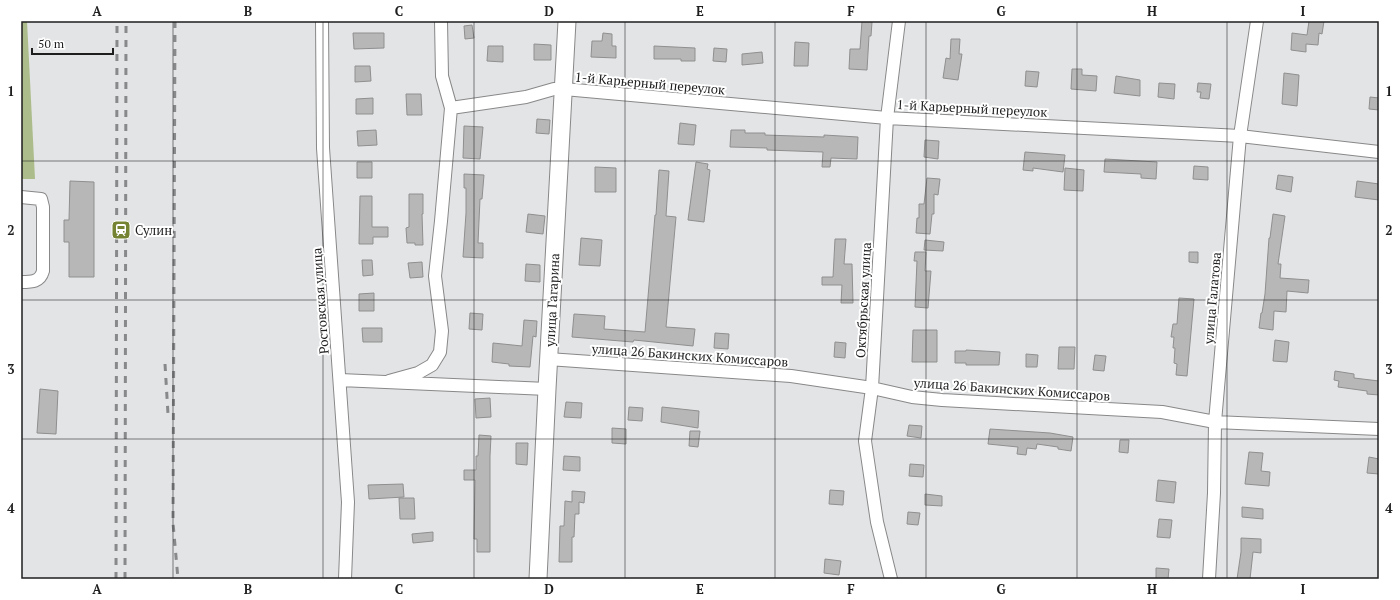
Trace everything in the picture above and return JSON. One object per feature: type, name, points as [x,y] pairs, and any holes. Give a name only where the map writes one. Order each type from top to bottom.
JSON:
[{"type":"main road","name":"улица Гагарина","points":[[538,579],[548,359],[567,21]]},
{"type":"street","name":"Ростовская улица","points":[[322,21],[323,148],[348,502],[345,579]]},
{"type":"street","points":[[390,381],[418,373],[432,365],[440,352],[442,331],[435,276],[451,108],[442,76],[441,21]]},
{"type":"street","name":"Октябрьская улица","points":[[891,579],[877,522],[865,441],[872,388],[887,118],[899,21]]},
{"type":"street","name":"улица Галатова","points":[[1209,579],[1214,493],[1215,422],[1240,136],[1257,21]]},
{"type":"street","name":"1-й Карьерный переулок","points":[[451,108],[526,97],[554,88],[887,118],[1240,136],[1379,152]]},
{"type":"street","points":[[21,196],[41,199],[44,207],[42,276],[35,281],[21,282]]},
{"type":"street","name":"улица 26 Бакинских Комиссаров","points":[[548,359],[791,376],[872,388],[912,397],[942,400],[1162,412],[1215,422],[1379,429]]},
{"type":"street","points":[[340,380],[547,388]]},
{"type":"green space","points":[[21,21],[27,21],[35,179],[21,179]]},
{"type":"building","points":[[862,21],[872,22],[871,36],[869,36],[867,70],[849,69],[850,49],[860,49]]},
{"type":"building","points":[[1309,21],[1324,21],[1322,34],[1319,33],[1318,45],[1306,44],[1306,52],[1291,50],[1292,33],[1307,35]]},
{"type":"building","points":[[472,25],[474,38],[465,39],[464,26]]},
{"type":"building","points":[[353,33],[384,33],[384,48],[354,49]]},
{"type":"building","points":[[603,33],[612,34],[612,46],[616,46],[616,58],[591,57],[592,41],[602,41]]},
{"type":"building","points":[[951,39],[960,39],[959,54],[962,54],[958,80],[943,78],[946,58],[950,59]]},
{"type":"building","points":[[795,42],[809,43],[808,66],[794,66]]},
{"type":"building","points":[[534,44],[551,45],[551,60],[534,60]]},
{"type":"building","points":[[488,46],[503,46],[503,62],[487,61]]},
{"type":"building","points":[[654,46],[695,48],[695,61],[681,61],[681,59],[654,59]]},
{"type":"building","points":[[714,48],[727,49],[726,62],[713,61]]},
{"type":"building","points":[[762,52],[763,63],[742,65],[742,54]]},
{"type":"building","points":[[355,66],[370,66],[371,81],[355,82]]},
{"type":"building","points":[[1072,69],[1082,69],[1082,75],[1097,76],[1096,91],[1071,89]]},
{"type":"building","points":[[1026,71],[1039,72],[1037,87],[1025,86]]},
{"type":"building","points":[[1284,73],[1299,75],[1297,106],[1282,104]]},
{"type":"building","points":[[1116,76],[1140,80],[1140,96],[1114,93]]},
{"type":"building","points":[[1159,83],[1175,84],[1174,99],[1158,97]]},
{"type":"building","points":[[1198,83],[1211,84],[1209,99],[1200,98],[1201,92],[1197,92]]},
{"type":"building","points":[[406,94],[421,94],[422,115],[407,115]]},
{"type":"building","points":[[1370,97],[1379,98],[1379,110],[1369,109]]},
{"type":"building","points":[[373,98],[373,114],[356,114],[356,99]]},
{"type":"building","points":[[537,119],[550,120],[549,134],[536,133]]},
{"type":"building","points":[[680,123],[696,125],[694,145],[678,144]]},
{"type":"building","points":[[464,126],[483,127],[480,159],[463,158]]},
{"type":"building","points":[[376,130],[377,145],[358,146],[357,131]]},
{"type":"building","points":[[731,130],[745,130],[745,133],[765,133],[765,135],[824,137],[824,135],[858,137],[857,159],[831,158],[830,167],[822,167],[823,152],[730,147]]},
{"type":"building","points":[[925,140],[939,141],[938,159],[924,157]]},
{"type":"building","points":[[1025,152],[1065,155],[1063,172],[1033,168],[1033,171],[1023,170]]},
{"type":"building","points":[[1105,159],[1157,162],[1156,179],[1141,178],[1141,174],[1104,172]]},
{"type":"building","points":[[357,162],[372,162],[372,178],[357,178]]},
{"type":"building","points":[[696,162],[708,164],[707,169],[710,170],[704,222],[688,220]]},
{"type":"building","points":[[1194,166],[1208,167],[1208,180],[1193,179]]},
{"type":"building","points":[[595,167],[616,168],[616,192],[595,192]]},
{"type":"building","points":[[1065,168],[1084,170],[1083,191],[1064,190]]},
{"type":"building","points":[[659,170],[669,171],[666,216],[676,217],[666,327],[695,329],[693,346],[634,340],[633,342],[572,337],[574,314],[605,316],[604,329],[645,332]]},
{"type":"building","points":[[464,174],[484,175],[482,199],[480,199],[478,243],[483,243],[483,258],[463,257],[466,213],[466,188],[464,188]]},
{"type":"building","points":[[1278,175],[1293,177],[1291,192],[1276,189]]},
{"type":"building","points":[[927,178],[940,179],[938,195],[934,194],[934,214],[932,214],[930,234],[916,233],[917,218],[919,218],[919,204],[924,204]]},
{"type":"building","points":[[70,181],[94,182],[94,277],[69,277],[69,242],[64,242],[64,220],[69,220]]},
{"type":"building","points":[[1357,181],[1379,184],[1379,200],[1355,197]]},
{"type":"building","points":[[409,194],[423,194],[423,245],[407,243],[406,228],[409,227]]},
{"type":"building","points":[[360,196],[372,196],[372,227],[388,227],[388,237],[373,237],[373,244],[359,244]]},
{"type":"building","points":[[528,214],[545,216],[543,234],[526,232]]},
{"type":"building","points":[[1273,214],[1285,216],[1278,264],[1281,264],[1280,278],[1309,280],[1308,293],[1287,291],[1286,312],[1274,311],[1273,330],[1259,328],[1265,294],[1269,238]]},
{"type":"building","points":[[581,238],[602,240],[600,266],[579,265]]},
{"type":"building","points":[[835,239],[846,239],[844,264],[852,264],[853,303],[841,303],[842,285],[822,285],[822,277],[833,277]]},
{"type":"building","points":[[925,240],[944,242],[943,251],[924,250]]},
{"type":"building","points":[[915,252],[926,252],[925,271],[931,271],[928,308],[915,307],[917,261],[914,261]]},
{"type":"building","points":[[1189,252],[1198,252],[1198,263],[1189,262]]},
{"type":"building","points":[[362,260],[372,260],[373,275],[363,276]]},
{"type":"building","points":[[422,262],[423,277],[410,278],[408,263]]},
{"type":"building","points":[[526,264],[540,265],[540,282],[525,281]]},
{"type":"building","points":[[374,293],[374,311],[359,311],[359,294]]},
{"type":"building","points":[[1179,298],[1194,299],[1187,376],[1176,375],[1177,364],[1174,363],[1175,348],[1173,348],[1174,337],[1171,337],[1173,324],[1177,324]]},
{"type":"building","points":[[470,313],[483,314],[482,330],[469,329]]},
{"type":"building","points":[[524,320],[537,321],[536,337],[533,336],[530,367],[509,366],[509,364],[492,362],[493,343],[522,346]]},
{"type":"building","points":[[362,328],[382,328],[382,342],[363,342]]},
{"type":"building","points":[[913,330],[937,330],[937,362],[912,362]]},
{"type":"building","points":[[715,333],[729,334],[728,349],[714,348]]},
{"type":"building","points":[[1275,340],[1289,342],[1287,362],[1273,361]]},
{"type":"building","points":[[835,342],[846,343],[845,358],[834,357]]},
{"type":"building","points":[[1059,347],[1075,347],[1074,369],[1058,369]]},
{"type":"building","points":[[966,350],[1000,352],[999,365],[966,365],[966,363],[955,363],[955,351]]},
{"type":"building","points":[[1026,354],[1038,355],[1037,367],[1026,367]]},
{"type":"building","points":[[1095,355],[1106,356],[1104,371],[1093,370]]},
{"type":"building","points":[[1335,371],[1354,374],[1354,378],[1379,381],[1379,395],[1367,394],[1367,391],[1338,387],[1339,381],[1334,380]]},
{"type":"building","points":[[40,389],[58,391],[56,434],[37,433]]},
{"type":"building","points":[[490,398],[491,417],[476,418],[475,399]]},
{"type":"building","points":[[566,402],[582,403],[581,418],[564,417]]},
{"type":"building","points":[[629,407],[643,408],[642,421],[628,420]]},
{"type":"building","points":[[662,407],[699,411],[698,428],[661,422]]},
{"type":"building","points":[[909,425],[922,426],[921,438],[907,436]]},
{"type":"building","points":[[612,428],[626,429],[626,444],[612,443]]},
{"type":"building","points":[[990,429],[1050,433],[1073,437],[1071,451],[1058,449],[1058,447],[1037,444],[1036,449],[1027,448],[1026,455],[1017,454],[1018,447],[988,444]]},
{"type":"building","points":[[690,431],[700,431],[698,447],[689,446]]},
{"type":"building","points":[[479,435],[491,436],[490,552],[477,552],[477,539],[474,539],[475,480],[464,480],[464,470],[476,470]]},
{"type":"building","points":[[1120,440],[1129,440],[1128,453],[1119,452]]},
{"type":"building","points":[[516,443],[528,443],[527,465],[516,464]]},
{"type":"building","points":[[1249,452],[1263,453],[1261,471],[1270,472],[1269,486],[1245,484]]},
{"type":"building","points":[[564,456],[580,457],[580,471],[563,470]]},
{"type":"building","points":[[1369,457],[1379,459],[1379,474],[1367,473]]},
{"type":"building","points":[[910,464],[924,465],[923,477],[909,476]]},
{"type":"building","points":[[1158,480],[1176,482],[1174,503],[1156,501]]},
{"type":"building","points":[[403,484],[404,497],[369,499],[368,485]]},
{"type":"building","points":[[830,490],[844,491],[843,505],[829,504]]},
{"type":"building","points":[[572,491],[585,492],[584,503],[579,502],[579,514],[575,514],[574,537],[572,537],[572,562],[559,562],[560,526],[564,526],[565,501],[572,502]]},
{"type":"building","points":[[925,494],[942,496],[942,506],[925,505]]},
{"type":"building","points":[[399,498],[414,498],[415,519],[400,519]]},
{"type":"building","points":[[1242,507],[1263,509],[1263,519],[1242,517]]},
{"type":"building","points":[[908,512],[920,513],[918,525],[907,524]]},
{"type":"building","points":[[1159,519],[1172,520],[1170,538],[1157,537]]},
{"type":"building","points":[[433,532],[433,541],[413,543],[412,534]]},
{"type":"building","points":[[1241,538],[1261,539],[1261,553],[1253,552],[1250,579],[1237,579],[1241,552]]},
{"type":"building","points":[[825,559],[841,561],[839,575],[824,573]]},
{"type":"building","points":[[1156,568],[1169,569],[1168,579],[1156,579]]},
{"type":"railway","points":[[116,579],[117,21]]},
{"type":"railway","points":[[125,579],[126,21]]},
{"type":"railway","points":[[175,21],[173,523],[178,579]]},
{"type":"railway","points":[[165,364],[168,414]]},
{"type":"place","name":"Сулин","points":[[121,230]]}]
